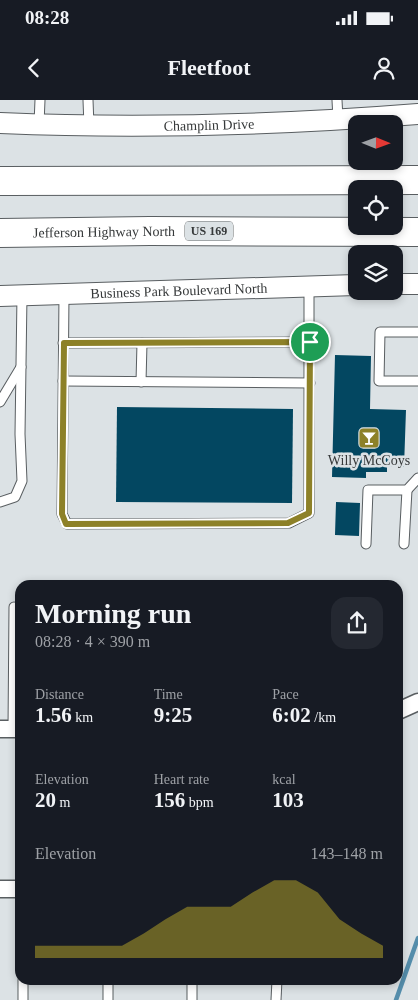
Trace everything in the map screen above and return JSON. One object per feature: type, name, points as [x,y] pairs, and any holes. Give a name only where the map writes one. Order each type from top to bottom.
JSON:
[{"type":"highway","points":[[0,181],[418,180]]},
{"type":"highway","name":"Jefferson Highway North","points":[[0,233],[150,231],[418,232]]},
{"type":"street","name":"Champlin Drive","points":[[0,123],[89,126],[337,110],[418,114]]},
{"type":"street","points":[[403,284],[418,284]]},
{"type":"street","name":"Business Park Boulevard North","points":[[0,296],[348,285]]},
{"type":"street","points":[[403,709],[418,702]]},
{"type":"street","points":[[0,888],[15,889]]},
{"type":"lane","points":[[40,100],[40,125]]},
{"type":"lane","points":[[88,100],[89,126]]},
{"type":"lane","points":[[64,294],[62,514],[66,524],[288,523],[309,513],[309,286]]},
{"type":"lane","points":[[0,502],[14,497],[22,482],[22,295]]},
{"type":"lane","points":[[418,332],[380,332],[380,381],[418,381]]},
{"type":"lane","points":[[64,343],[310,342]]},
{"type":"lane","points":[[141,382],[142,343]]},
{"type":"lane","points":[[0,402],[21,367]]},
{"type":"lane","points":[[63,381],[310,383]]},
{"type":"lane","points":[[404,544],[407,490],[418,478]]},
{"type":"lane","points":[[366,544],[368,490],[407,490]]},
{"type":"lane","points":[[11,729],[14,607]]},
{"type":"lane","points":[[23,1000],[24,985]]},
{"type":"lane","points":[[108,985],[108,1000]]},
{"type":"lane","points":[[192,985],[192,1000]]},
{"type":"lane","points":[[276,1000],[277,985]]},
{"type":"building","name":"Willy McCoys","points":[[335,355],[371,356],[370,409],[406,410],[404,467],[387,466],[387,472],[366,472],[366,478],[332,477]]},
{"type":"building","points":[[117,407],[293,409],[292,503],[116,502]]},
{"type":"building","points":[[336,502],[360,503],[359,536],[335,535]]},
{"type":"waterway","points":[[403,980],[418,938]]},
{"type":"waterway","points":[[396,1000],[401,985]]},
{"type":"place","name":"Willy McCoys","points":[[369,438]]},
{"type":"route","points":[[310,342],[309,513],[288,523],[66,524],[62,514],[64,343],[310,342]]}]
